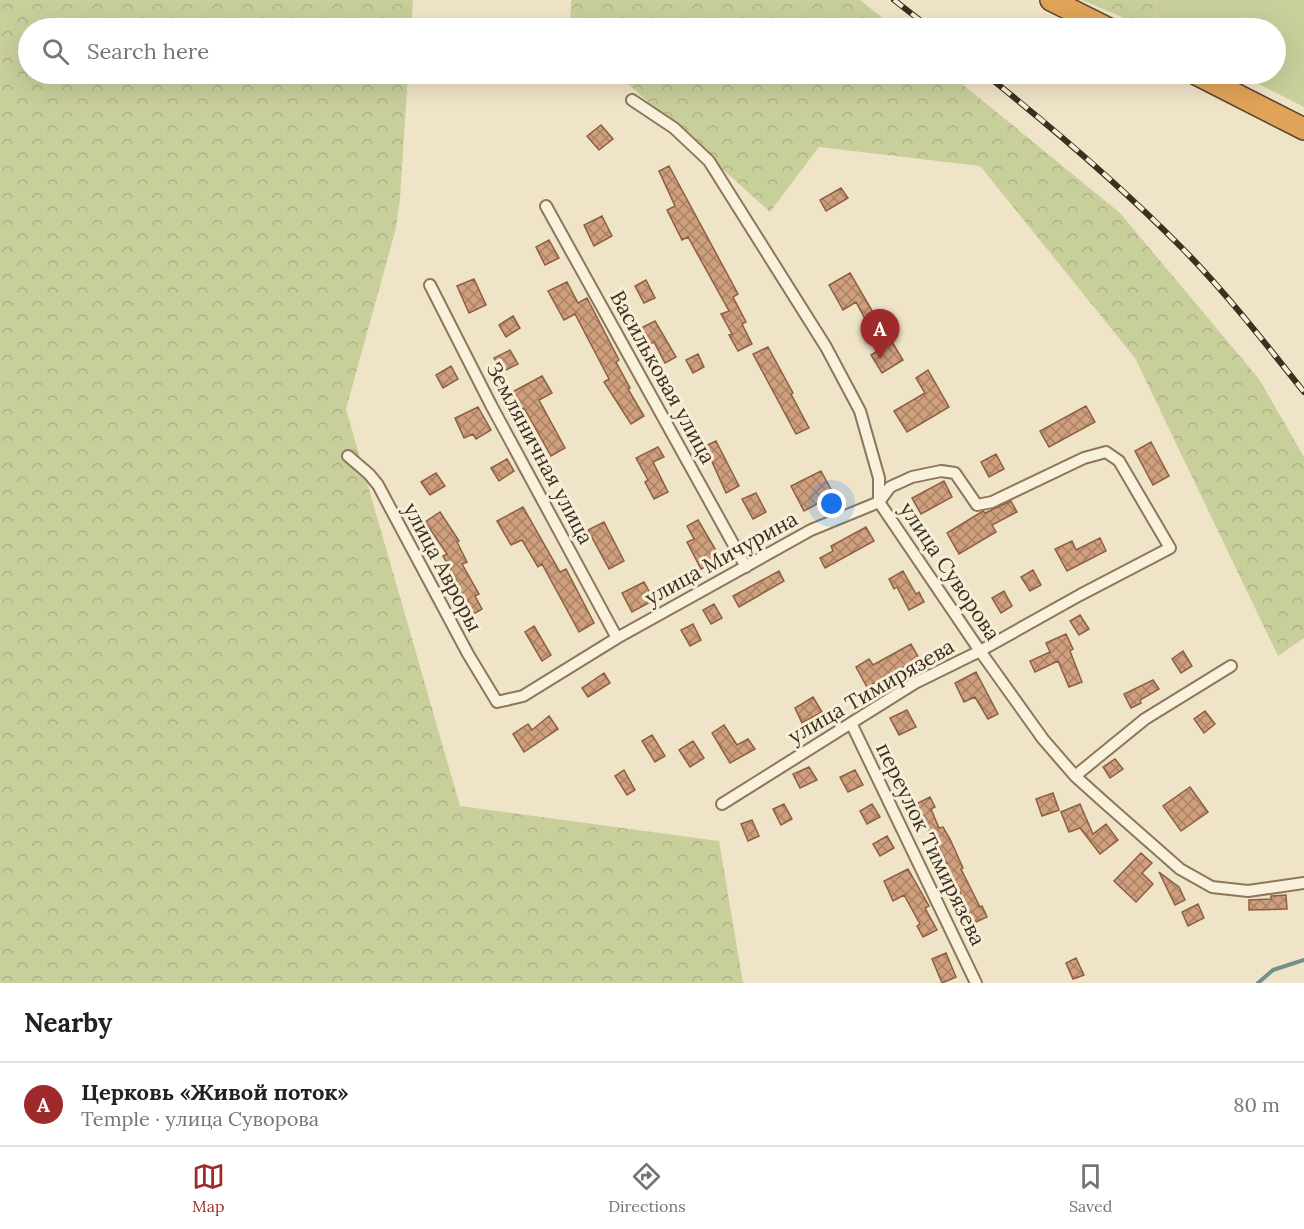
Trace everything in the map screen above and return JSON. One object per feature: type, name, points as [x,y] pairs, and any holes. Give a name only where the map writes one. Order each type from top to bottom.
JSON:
[{"type":"highway","points":[[1051,0],[1087,18]]},
{"type":"highway","points":[[1216,84],[1304,129]]},
{"type":"street","name":"улица Суворова","points":[[632,100],[674,128],[709,161],[826,347],[860,411],[879,478],[879,502],[1043,739],[1075,776],[1180,869],[1212,887],[1248,891],[1304,884]]},
{"type":"street","name":"Васильковая улица","points":[[546,206],[746,567]]},
{"type":"street","name":"Земляничная улица","points":[[430,285],[496,415],[617,638]]},
{"type":"street","name":"улица Мичурина","points":[[497,702],[523,696],[617,638],[811,530],[879,502],[890,487],[912,477],[942,471],[955,473],[977,505],[992,502],[1084,458],[1106,452],[1119,461],[1170,548]]},
{"type":"street","name":"улица Авроры","points":[[348,456],[378,485],[468,654],[497,702]]},
{"type":"street","name":"улица Тимирязева","points":[[722,804],[915,683],[980,651],[1170,548]]},
{"type":"street","points":[[1075,776],[1145,719],[1231,666]]},
{"type":"street","name":"переулок Тимирязева","points":[[851,723],[976,983]]},
{"type":"green space","points":[[0,0],[413,0],[412,18],[18,18],[18,84],[407,84],[396,228],[346,409],[460,806],[719,841],[743,983],[0,983]]},
{"type":"green space","points":[[571,0],[860,0],[882,18],[570,18]]},
{"type":"green space","points":[[1082,0],[1157,0],[1154,18],[1124,18]]},
{"type":"green space","points":[[1157,0],[1304,0],[1304,107],[1259,84],[1286,84],[1286,18],[1154,18]]},
{"type":"green space","points":[[628,84],[962,84],[1120,213],[1259,379],[1304,457],[1304,638],[1278,656],[1135,358],[980,166],[819,147],[770,212]]},
{"type":"building","points":[[601,125],[613,139],[599,150],[587,136]]},
{"type":"building","points":[[669,166],[738,294],[733,297],[746,322],[742,324],[752,344],[738,351],[721,314],[729,311],[688,237],[682,240],[667,210],[675,206],[659,171]]},
{"type":"building","points":[[841,188],[848,198],[826,211],[820,200]]},
{"type":"building","points":[[602,216],[612,236],[594,246],[584,225]]},
{"type":"building","points":[[549,240],[559,258],[545,265],[536,247]]},
{"type":"building","points":[[850,273],[874,314],[865,319],[856,302],[843,310],[829,285]]},
{"type":"building","points":[[474,279],[486,305],[469,313],[457,286]]},
{"type":"building","points":[[646,280],[655,298],[644,303],[635,286]]},
{"type":"building","points":[[567,282],[578,303],[587,298],[619,360],[616,362],[630,388],[628,389],[644,416],[631,424],[604,382],[609,379],[575,314],[564,320],[548,291]]},
{"type":"building","points":[[513,316],[520,328],[506,337],[499,325]]},
{"type":"building","points":[[655,321],[676,357],[665,363],[654,342],[648,345],[639,329]]},
{"type":"building","points":[[892,342],[903,360],[882,373],[871,355]]},
{"type":"building","points":[[768,347],[809,428],[796,434],[753,354]]},
{"type":"building","points":[[510,350],[518,364],[502,372],[494,358]]},
{"type":"building","points":[[698,354],[704,367],[693,373],[686,360]]},
{"type":"building","points":[[451,366],[458,379],[443,388],[436,375]]},
{"type":"building","points":[[928,370],[949,407],[907,432],[894,411],[925,393],[916,378]]},
{"type":"building","points":[[542,376],[552,393],[539,400],[565,448],[551,456],[524,408],[515,413],[505,396]]},
{"type":"building","points":[[1086,406],[1095,422],[1049,447],[1040,431]]},
{"type":"building","points":[[478,407],[491,430],[476,439],[473,434],[464,438],[455,418]]},
{"type":"building","points":[[716,441],[739,486],[726,493],[705,446]]},
{"type":"building","points":[[1151,442],[1169,476],[1153,485],[1135,451]]},
{"type":"building","points":[[658,447],[664,457],[653,462],[668,492],[654,499],[645,482],[648,480],[636,458]]},
{"type":"building","points":[[996,454],[1004,469],[989,477],[981,462]]},
{"type":"building","points":[[507,459],[514,471],[499,481],[491,468]]},
{"type":"building","points":[[821,471],[834,495],[804,511],[791,486]]},
{"type":"building","points":[[436,473],[445,486],[430,495],[421,482]]},
{"type":"building","points":[[944,481],[952,497],[921,514],[912,498]]},
{"type":"building","points":[[756,493],[766,512],[753,519],[742,499]]},
{"type":"building","points":[[1011,501],[1017,512],[992,525],[996,532],[959,554],[947,533],[983,511],[985,513]]},
{"type":"building","points":[[523,507],[560,572],[566,569],[594,623],[579,632],[542,564],[538,567],[522,540],[511,545],[497,521]]},
{"type":"building","points":[[440,512],[459,541],[457,542],[467,562],[462,564],[479,594],[475,596],[482,609],[472,615],[455,585],[458,583],[443,556],[447,554],[425,522]]},
{"type":"building","points":[[698,520],[721,559],[701,569],[687,542],[694,539],[687,526]]},
{"type":"building","points":[[604,522],[624,561],[609,569],[588,530]]},
{"type":"building","points":[[866,527],[874,541],[825,568],[820,558],[833,551],[831,546]]},
{"type":"building","points":[[1100,538],[1106,551],[1067,571],[1055,549],[1072,541],[1076,550]]},
{"type":"building","points":[[1033,570],[1041,585],[1030,591],[1021,577]]},
{"type":"building","points":[[779,571],[784,581],[739,607],[733,596]]},
{"type":"building","points":[[903,571],[916,594],[919,592],[924,602],[909,610],[897,587],[894,589],[889,579]]},
{"type":"building","points":[[644,582],[654,600],[632,612],[622,593]]},
{"type":"building","points":[[1004,591],[1012,606],[1001,613],[992,598]]},
{"type":"building","points":[[714,604],[722,618],[711,624],[703,610]]},
{"type":"building","points":[[1080,615],[1089,629],[1079,635],[1070,621]]},
{"type":"building","points":[[693,624],[701,640],[690,646],[681,630]]},
{"type":"building","points":[[534,626],[551,655],[542,661],[525,632]]},
{"type":"building","points":[[1066,634],[1073,649],[1070,651],[1082,682],[1069,687],[1058,661],[1035,672],[1030,661],[1050,652],[1046,643]]},
{"type":"building","points":[[911,644],[920,660],[867,687],[856,667],[869,659],[873,665]]},
{"type":"building","points":[[1183,651],[1192,666],[1181,673],[1172,659]]},
{"type":"building","points":[[976,672],[998,714],[988,719],[975,697],[964,702],[955,683]]},
{"type":"building","points":[[604,673],[610,683],[588,697],[582,688]]},
{"type":"building","points":[[1153,680],[1159,689],[1131,708],[1124,694]]},
{"type":"building","points":[[813,697],[822,712],[802,723],[795,708]]},
{"type":"building","points":[[907,710],[916,727],[899,735],[890,718]]},
{"type":"building","points":[[1205,711],[1215,724],[1204,733],[1194,719]]},
{"type":"building","points":[[549,716],[558,729],[524,752],[513,734],[528,724],[532,730]]},
{"type":"building","points":[[724,725],[737,745],[748,739],[755,749],[730,763],[712,733]]},
{"type":"building","points":[[652,735],[665,756],[655,762],[642,741]]},
{"type":"building","points":[[693,741],[704,758],[690,767],[679,750]]},
{"type":"building","points":[[1115,759],[1123,769],[1110,778],[1103,767]]},
{"type":"building","points":[[809,767],[817,780],[800,788],[793,774]]},
{"type":"building","points":[[624,770],[635,790],[627,795],[615,776]]},
{"type":"building","points":[[855,770],[863,785],[848,792],[840,777]]},
{"type":"building","points":[[1190,787],[1208,812],[1181,831],[1163,806]]},
{"type":"building","points":[[1053,793],[1059,810],[1042,816],[1036,799]]},
{"type":"building","points":[[930,797],[935,807],[931,809],[939,828],[943,827],[950,839],[963,868],[961,869],[987,917],[974,923],[937,842],[934,844],[916,804]]},
{"type":"building","points":[[784,804],[792,819],[781,825],[773,809]]},
{"type":"building","points":[[872,804],[880,817],[867,824],[860,811]]},
{"type":"building","points":[[1080,804],[1093,834],[1106,824],[1118,840],[1100,854],[1080,828],[1069,832],[1061,812]]},
{"type":"building","points":[[752,820],[759,836],[748,841],[741,824]]},
{"type":"building","points":[[887,836],[894,848],[880,856],[873,844]]},
{"type":"building","points":[[1141,853],[1152,863],[1142,873],[1153,884],[1136,902],[1114,881]]},
{"type":"building","points":[[908,869],[929,906],[925,908],[937,930],[923,937],[917,926],[920,924],[904,895],[893,901],[884,881]]},
{"type":"building","points":[[1159,872],[1179,887],[1185,900],[1175,905]]},
{"type":"building","points":[[1286,895],[1287,909],[1249,910],[1249,900],[1271,899],[1271,896]]},
{"type":"building","points":[[1198,904],[1204,918],[1188,926],[1182,912]]},
{"type":"building","points":[[946,953],[956,977],[942,983],[932,959]]},
{"type":"building","points":[[1076,958],[1084,975],[1073,979],[1066,963]]},
{"type":"waterway","points":[[1258,983],[1273,970],[1304,960]]},
{"type":"railway","points":[[894,0],[917,18]]},
{"type":"railway","points":[[997,84],[1087,158],[1183,249],[1230,301],[1304,392]]},
{"type":"place","name":"Церковь «Живой поток»","points":[[880,359]]}]
